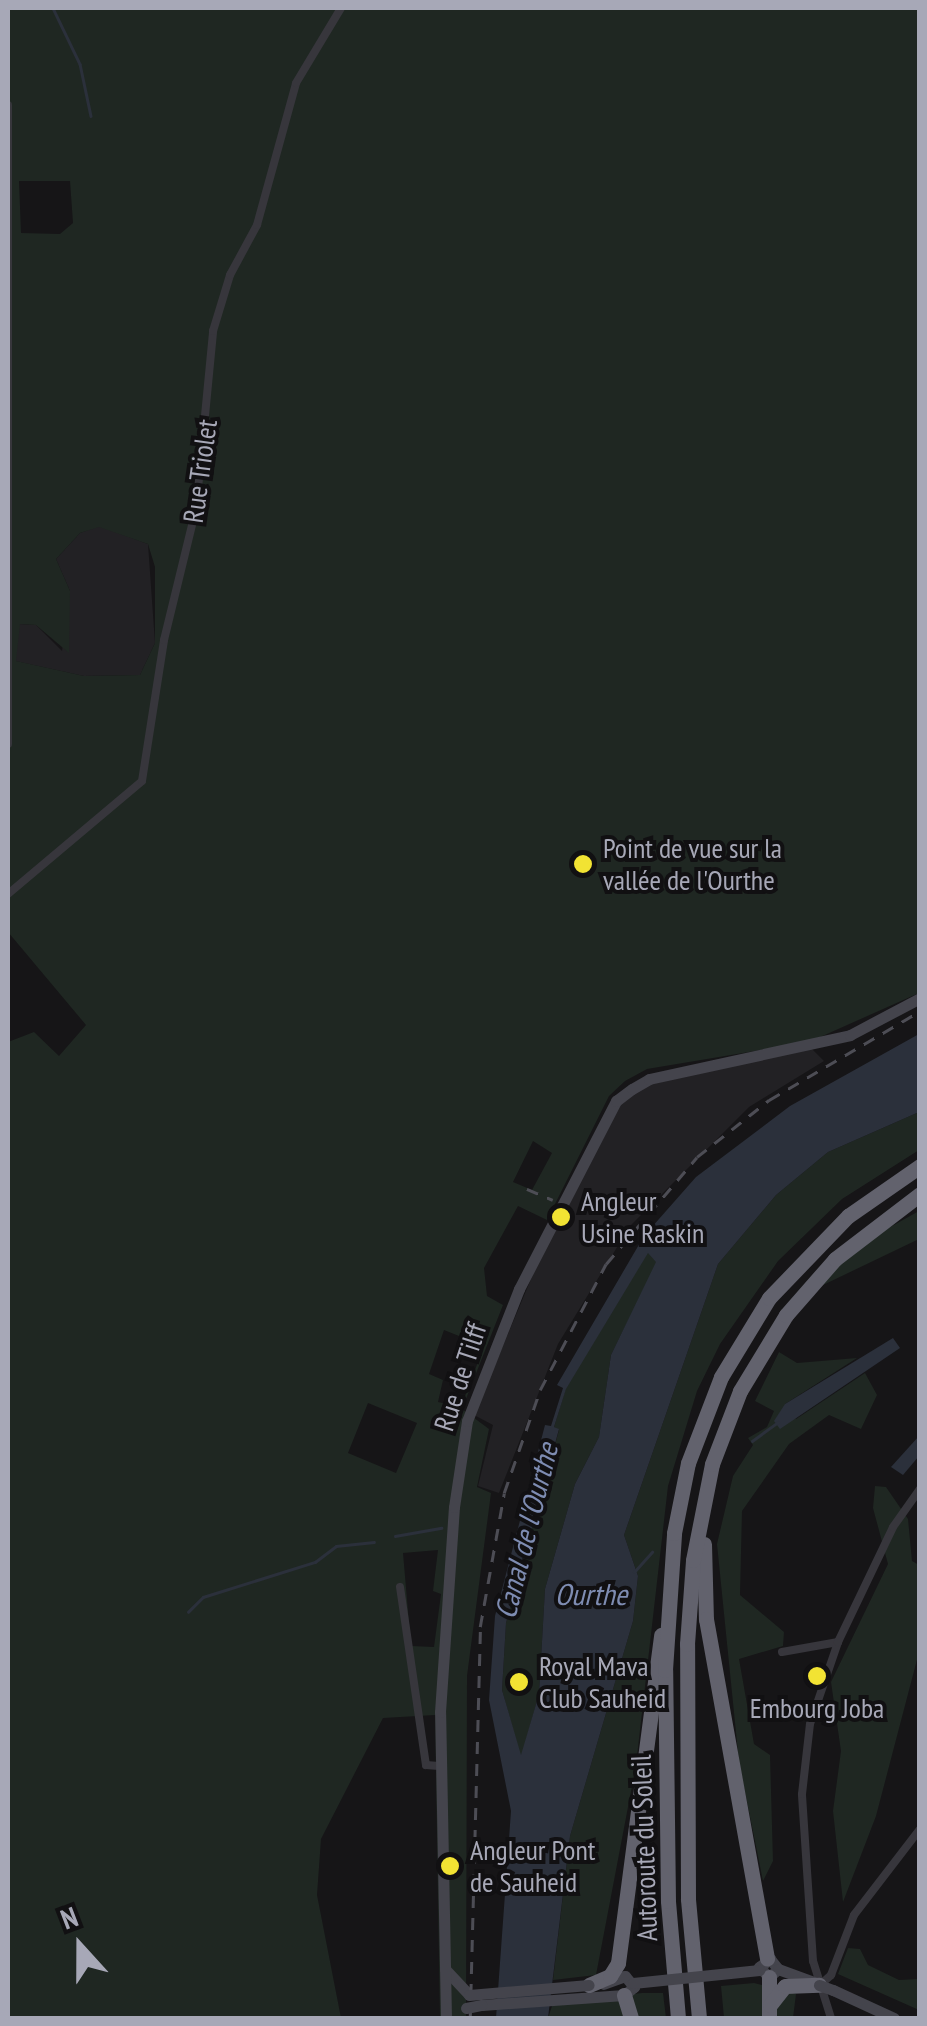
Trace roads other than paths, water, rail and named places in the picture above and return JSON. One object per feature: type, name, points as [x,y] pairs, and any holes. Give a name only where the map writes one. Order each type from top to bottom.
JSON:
[{"type":"highway","name":"Autoroute du Soleil","points":[[678,2018],[668,1901],[667,1612],[688,1463],[732,1354],[769,1298],[820,1241],[920,1166]]},
{"type":"highway","name":"Autoroute du Soleil","points":[[699,2018],[686,1778],[689,1599],[700,1521],[720,1443],[766,1343],[836,1259],[920,1194]]},
{"type":"highway","points":[[700,1521],[722,1717],[768,1969],[770,2012]]},
{"type":"highway","points":[[589,1986],[610,1976],[618,1963],[655,1656],[667,1612]]},
{"type":"highway","points":[[624,1923],[622,1985],[631,2018]]},
{"type":"highway","points":[[770,2012],[784,1986],[820,1985]]},
{"type":"main road","name":"Rue de Tilff","points":[[455,2008],[445,1969],[440,1766],[447,1575],[467,1421],[518,1289],[616,1101],[649,1079],[850,1036],[920,998]]},
{"type":"main road","points":[[445,1969],[454,1984],[455,2008]]},
{"type":"main road","points":[[455,2008],[768,1969],[820,1985],[894,2018]]},
{"type":"main road","points":[[455,2008],[589,1986],[622,1985]]},
{"type":"street","name":"Rue Triolet","points":[[8,894],[142,780],[164,640],[200,488],[213,332],[230,275],[257,225],[296,83],[341,8]]},
{"type":"street","points":[[8,105],[8,744]]},
{"type":"street","points":[[831,2018],[812,1961],[802,1794],[812,1712],[838,1642],[892,1527],[920,1488]]},
{"type":"street","points":[[400,1587],[426,1765],[440,1766]]},
{"type":"street","points":[[782,1652],[838,1642]]},
{"type":"street","points":[[820,1985],[831,1975],[854,1915],[920,1828]]},
{"type":"water","name":"Ourthe","points":[[919,1034],[919,1112],[828,1152],[776,1195],[718,1264],[624,1535],[638,1576],[633,1621],[570,1836],[548,2018],[496,2018],[511,1811],[489,1700],[495,1616],[545,1425],[551,1426],[563,1388],[557,1385],[644,1236],[696,1177],[790,1106]],"holes":[[[648,1253],[656,1262],[611,1355],[599,1437],[575,1484],[545,1589],[539,1694],[521,1755],[502,1690],[506,1623],[559,1429],[554,1427],[566,1389]]]},
{"type":"water","points":[[893,1338],[900,1348],[780,1429],[774,1421],[785,1404]]},
{"type":"water","points":[[919,1436],[919,1456],[903,1475],[891,1467]]},
{"type":"waterway","points":[[53,8],[80,64],[91,116]]},
{"type":"waterway","points":[[752,1441],[778,1422]]},
{"type":"waterway","points":[[395,1536],[441,1528]]},
{"type":"waterway","points":[[188,1612],[203,1597],[315,1562],[336,1546],[374,1542]]},
{"type":"waterway","points":[[634,1572],[652,1552]]},
{"type":"railway","points":[[470,2018],[480,1627],[504,1493],[540,1390],[606,1264],[697,1157],[769,1100],[920,1011]]},
{"type":"railway","points":[[527,1189],[553,1200]]},
{"type":"place","name":"Point de vue sur la vallée de l'Ourthe","points":[[583,864]]},
{"type":"place","name":"Angleur Usine Raskin","points":[[561,1217]]},
{"type":"place","name":"Embourg Joba","points":[[817,1676]]},
{"type":"place","name":"Royal Mava Club Sauheid","points":[[519,1682]]},
{"type":"place","name":"Angleur Pont de Sauheid","points":[[450,1866]]},
{"type":"water label","name":"Canal de l'Ourthe","points":[[526,1531]]}]
